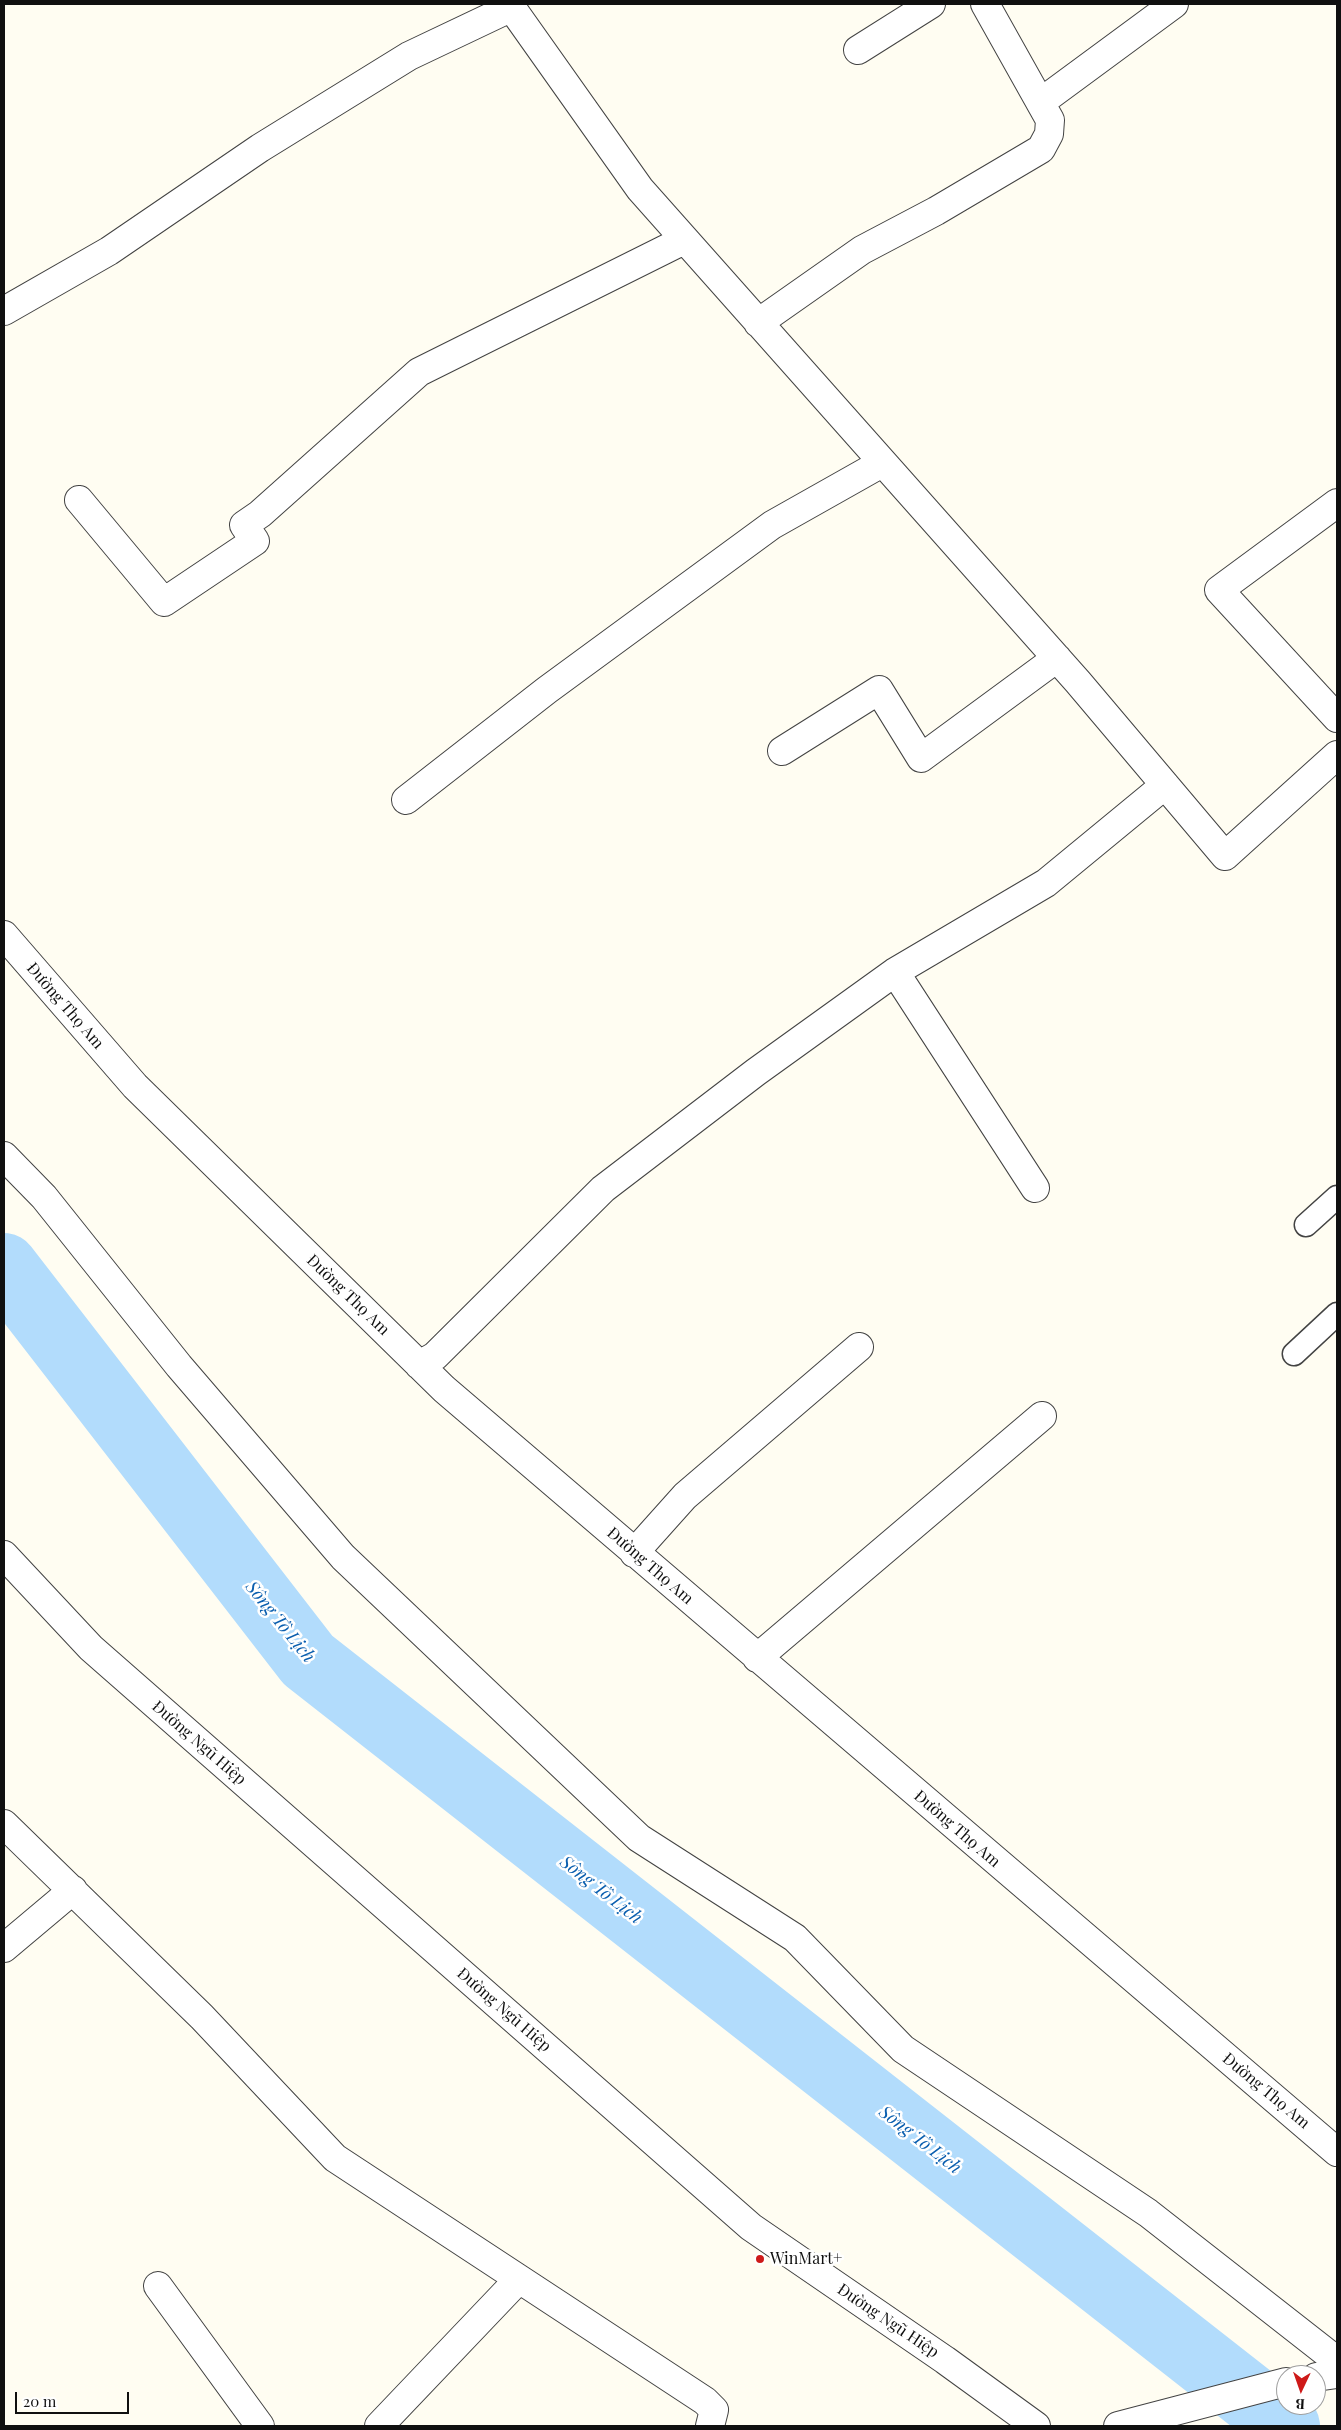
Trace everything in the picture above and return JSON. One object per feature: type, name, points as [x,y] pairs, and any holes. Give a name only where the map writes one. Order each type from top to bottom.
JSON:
[{"type":"street","points":[[858,50],[931,4]]},
{"type":"street","points":[[758,323],[862,250],[936,211],[1041,149],[1051,126],[1041,102],[985,4]]},
{"type":"street","points":[[1041,102],[1174,4]]},
{"type":"street","points":[[4,311],[110,252],[260,148],[409,56],[509,6],[640,190],[1057,658],[1225,856],[1337,755]]},
{"type":"street","points":[[79,500],[164,602],[255,541],[244,525],[260,514],[419,372],[684,240]]},
{"type":"street","points":[[406,800],[547,690],[772,526],[882,463]]},
{"type":"street","points":[[1337,503],[1219,590],[1337,718]]},
{"type":"street","points":[[782,751],[880,690],[921,758],[1057,658]]},
{"type":"street","points":[[419,1365],[434,1356],[603,1188],[756,1072],[895,972],[1046,883],[1165,785]]},
{"type":"street","name":"Đường Thọ Am","points":[[4,935],[135,1086],[444,1389],[1337,2152]]},
{"type":"street","points":[[895,972],[1034,1188]]},
{"type":"street","points":[[4,1156],[44,1197],[179,1366],[343,1557],[639,1838],[795,1938],[903,2049],[1148,2213],[1337,2361]]},
{"type":"street","points":[[634,1552],[685,1496],[859,1347]]},
{"type":"street","points":[[757,1658],[1042,1416]]},
{"type":"street","name":"Đường Ngũ Hiệp","points":[[4,1555],[90,1648],[751,2228],[945,2360],[1036,2426]]},
{"type":"street","points":[[4,1824],[202,2017],[335,2158],[705,2402],[714,2410],[710,2426]]},
{"type":"street","points":[[4,1948],[72,1890]]},
{"type":"street","points":[[379,2426],[519,2279]]},
{"type":"street","points":[[158,2286],[260,2426]]},
{"type":"street","points":[[1125,2425],[1276,2385]]},
{"type":"lane","points":[[1306,1225],[1337,1197]]},
{"type":"lane","points":[[1294,1354],[1337,1314]]},
{"type":"waterway","name":"Sông Tô Lịch","points":[[4,1267],[308,1660],[1286,2426]]},
{"type":"place","name":"WinMart+","points":[[760,2259]]}]
